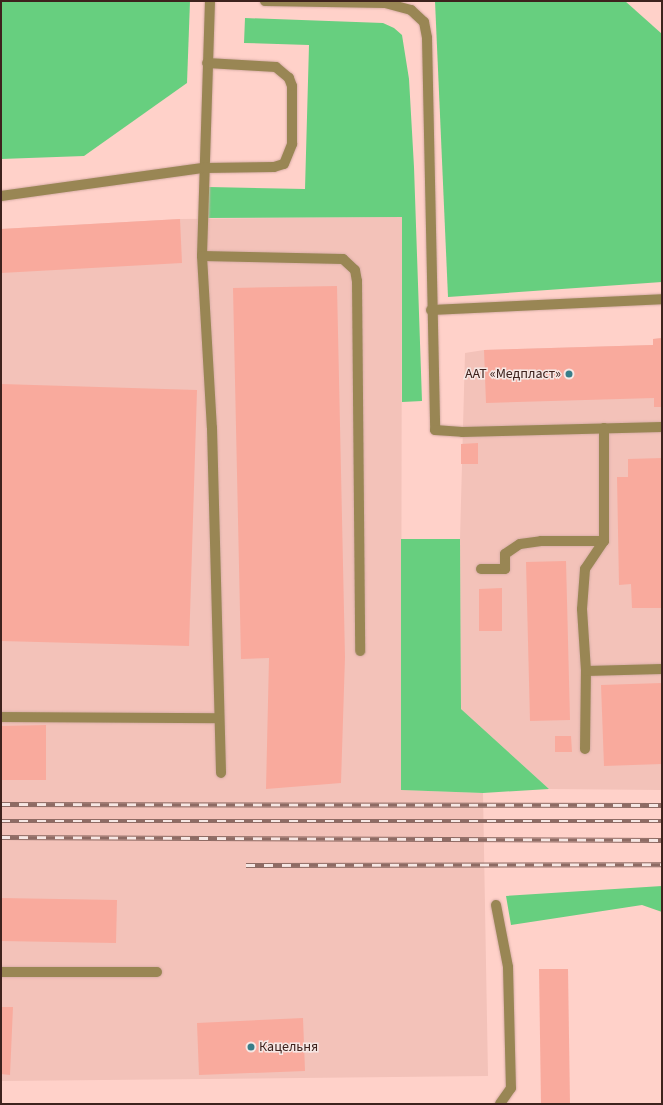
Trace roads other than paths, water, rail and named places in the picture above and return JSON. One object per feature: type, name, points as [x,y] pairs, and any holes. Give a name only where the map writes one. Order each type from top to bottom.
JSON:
[{"type":"lane","points":[[210,1],[202,256],[212,428],[221,773]]},
{"type":"lane","points":[[265,1],[385,3],[411,10],[424,22],[427,38],[430,310],[435,430],[462,432],[662,427]]},
{"type":"lane","points":[[1,196],[204,168],[274,167],[284,164],[290,154],[292,144],[292,86],[283,71],[276,67],[207,63]]},
{"type":"lane","points":[[202,256],[343,259],[355,270],[360,651]]},
{"type":"lane","points":[[430,310],[662,299]]},
{"type":"lane","points":[[585,749],[586,671],[582,609],[585,569],[604,541],[604,428]]},
{"type":"lane","points":[[481,569],[505,569],[505,554],[520,544],[541,541],[604,541]]},
{"type":"lane","points":[[586,671],[662,669]]},
{"type":"lane","points":[[1,717],[219,718]]},
{"type":"lane","points":[[496,905],[508,967],[511,1088],[500,1104]]},
{"type":"lane","points":[[1,972],[157,972]]},
{"type":"railway","points":[[1,804],[662,805]]},
{"type":"railway","points":[[1,821],[662,821]]},
{"type":"railway","points":[[1,837],[662,840]]},
{"type":"railway","points":[[246,865],[662,864]]},
{"type":"place","name":"ААТ «Медпласт»","points":[[569,374]]},
{"type":"place","name":"Кацельня","points":[[251,1047]]}]
